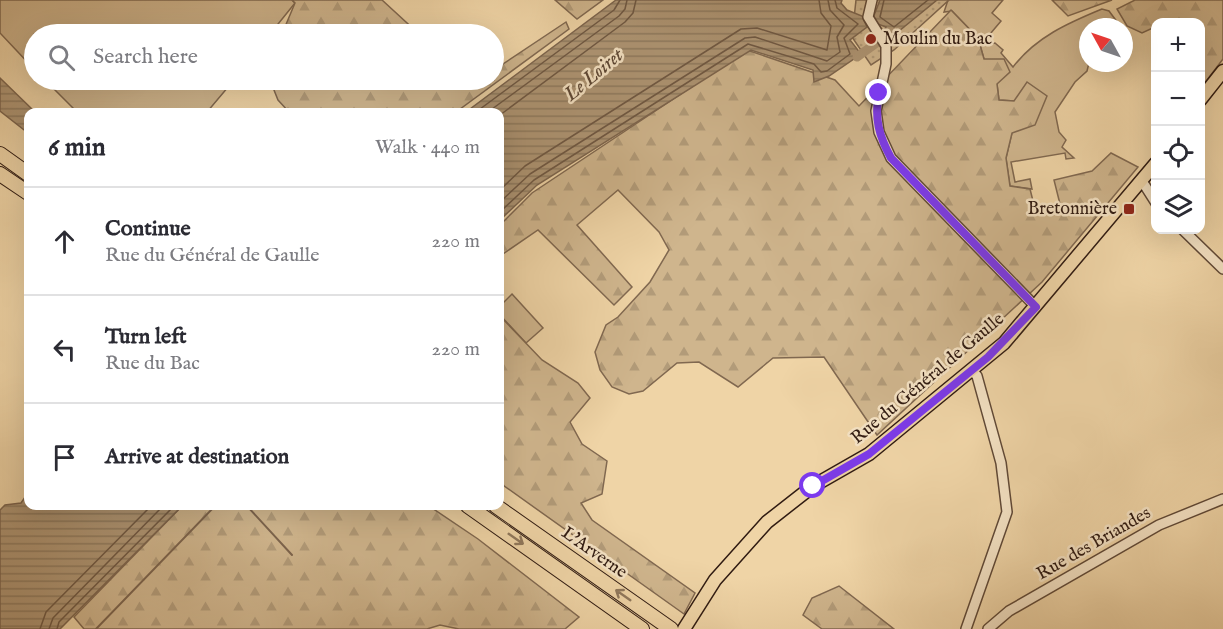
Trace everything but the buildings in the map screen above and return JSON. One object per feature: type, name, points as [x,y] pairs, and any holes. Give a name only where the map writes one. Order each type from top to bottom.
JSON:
[{"type":"highway","points":[[0,154],[24,171]]},
{"type":"highway","points":[[0,174],[24,191]]},
{"type":"highway","name":"L'Arverne","points":[[474,510],[642,629]]},
{"type":"highway","name":"L'Arverne","points":[[502,510],[671,629]]},
{"type":"main road","points":[[1205,93],[1223,71]]},
{"type":"main road","name":"Rue du Général de Gaulle","points":[[684,629],[701,600],[735,556],[790,502],[869,454],[1004,342],[1151,169]]},
{"type":"street","points":[[872,0],[868,12],[870,22],[885,43],[886,64],[876,111],[883,143],[891,158],[1036,307]]},
{"type":"street","points":[[1142,181],[1151,196]]},
{"type":"street","points":[[1187,234],[1223,269]]},
{"type":"street","points":[[966,629],[1007,512],[1001,463],[977,376],[972,370]]},
{"type":"street","name":"Rue des Briandes","points":[[988,629],[1009,611],[1159,525],[1223,499]]},
{"type":"green space","points":[[0,0],[292,0],[295,3],[278,24],[24,24],[24,58],[0,33]]},
{"type":"green space","points":[[292,0],[382,0],[408,24],[286,24],[295,3]]},
{"type":"green space","points":[[555,0],[603,0],[577,19]]},
{"type":"green space","points":[[856,0],[949,0],[894,50],[871,65],[852,37]]},
{"type":"green space","points":[[948,0],[1003,0],[992,13],[1001,21],[985,40],[989,44],[995,43],[1003,50],[1001,53],[1013,67],[1042,39],[1079,20],[1079,72],[1086,72],[1075,82],[1055,112],[1059,132],[1066,140],[1062,147],[1074,158],[1066,159],[1065,153],[1011,162],[1015,182],[1030,179],[1032,189],[1010,186],[1006,158],[1012,133],[1014,101],[999,100],[997,84],[984,59],[978,38],[952,11],[944,12]]},
{"type":"green space","points":[[1052,0],[1112,0],[1068,16]]},
{"type":"green space","points":[[1135,0],[1223,0],[1223,59],[1205,83],[1205,18],[1151,18],[1151,29],[1142,33],[1133,29],[1133,18],[1122,18],[1117,9]]},
{"type":"green space","points":[[1102,9],[1109,11],[1114,18],[1082,18]]},
{"type":"green space","points":[[951,10],[978,38],[984,59],[1004,59],[1010,72],[997,84],[999,100],[1014,101],[1027,82],[1047,96],[1035,125],[1012,133],[1006,158],[1010,186],[1030,189],[1036,213],[1061,208],[1054,180],[1092,171],[1111,153],[1138,167],[1042,282],[877,435],[824,357],[773,358],[738,387],[699,362],[677,363],[643,391],[629,394],[612,387],[600,370],[595,352],[606,325],[618,317],[650,282],[669,250],[659,232],[618,190],[577,225],[632,287],[614,305],[538,230],[504,253],[504,221],[532,193],[747,50],[835,80],[859,106]]},
{"type":"green space","points":[[566,22],[569,29],[504,77],[504,63]]},
{"type":"green space","points":[[55,90],[226,90],[210,108],[73,108]]},
{"type":"green space","points":[[274,90],[486,90],[461,108],[285,108],[278,100]]},
{"type":"green space","points":[[512,294],[543,328],[526,343],[504,319],[504,302]]},
{"type":"green space","points":[[504,320],[542,360],[578,383],[590,398],[570,422],[582,444],[607,461],[602,494],[581,503],[592,520],[695,593],[684,614],[504,486]]},
{"type":"green space","points":[[178,510],[435,510],[478,539],[579,617],[565,629],[459,629],[440,625],[427,629],[84,629],[74,617]]},
{"type":"green space","points":[[839,586],[894,629],[822,629],[803,615],[812,598]]},
{"type":"water","name":"Le Loiret","points":[[616,0],[842,0],[841,3],[847,10],[862,16],[867,27],[850,40],[861,54],[829,76],[814,82],[813,70],[751,50],[537,185],[504,216],[504,108],[471,108],[495,90],[504,90],[504,84]]},
{"type":"water","points":[[880,0],[937,0],[888,40],[883,33],[886,27],[875,23],[873,18]]},
{"type":"water","points":[[0,78],[31,108],[24,108],[24,130],[0,111]]},
{"type":"water","points":[[24,499],[24,510],[178,510],[60,629],[0,629],[0,510],[5,505],[21,503]]},
{"type":"waterway","points":[[857,57],[886,36]]},
{"type":"waterway","points":[[96,629],[211,510]]},
{"type":"waterway","points":[[251,510],[292,555]]},
{"type":"place","name":"Moulin du Bac","points":[[871,39]]},
{"type":"place","name":"Bretonnière","points":[[1129,209]]},
{"type":"route","points":[[813,486],[869,454],[988,357],[1036,307],[891,158],[879,132],[876,111],[879,93]]}]
